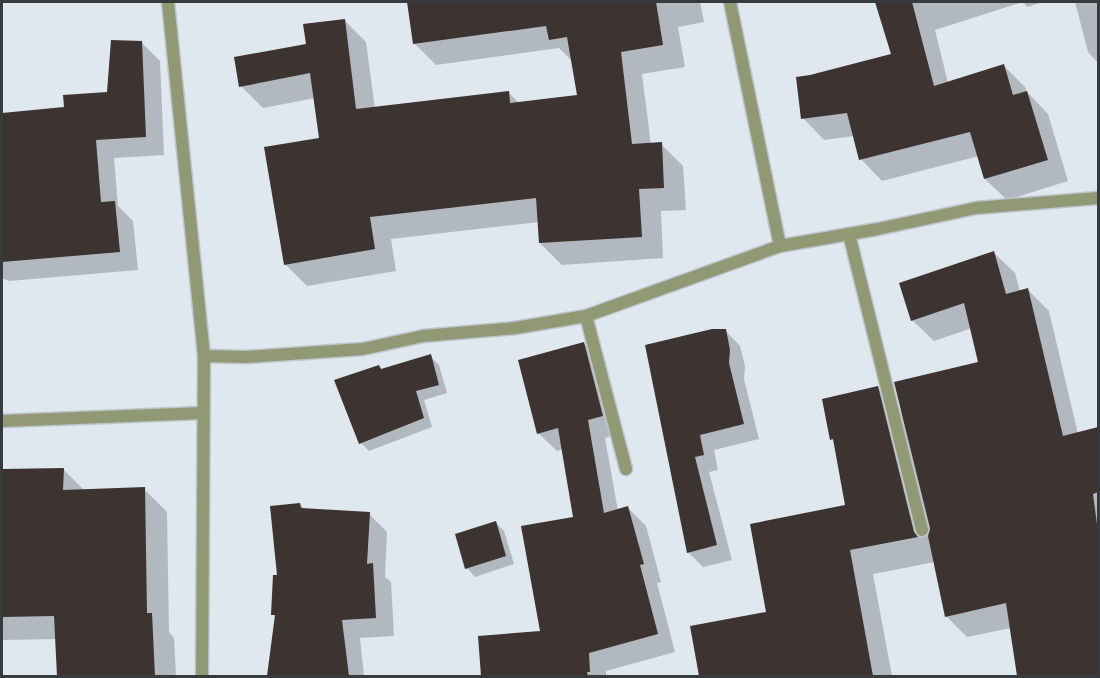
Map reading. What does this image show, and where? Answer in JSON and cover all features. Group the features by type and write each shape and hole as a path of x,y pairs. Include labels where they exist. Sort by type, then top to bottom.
{"street":[{"path":"168,2 204,356 202,676"},
{"path":"730,2 780,246"},
{"path":"204,356 246,357 363,349 423,336 515,328 586,316 780,246 976,208 1098,198"},
{"path":"849,234 922,530"},
{"path":"586,316 626,469"},
{"path":"2,421 203,413"}],"building":[{"path":"407,2 656,2 663,45 621,52 632,144 662,142 664,188 639,189 642,237 539,243 536,198 370,217 375,249 284,265 264,147 319,138 310,73 239,87 234,57 306,44 303,24 345,19 356,109 509,91 510,103 577,95 567,37 549,40 546,26 413,44"},
{"path":"875,2 912,2 934,86 1004,64 1013,95 1027,91 1048,160 984,179 970,132 859,160 847,113 801,119 796,77 891,54"},
{"path":"111,40 142,41 146,137 96,140 101,202 115,201 120,252 2,262 2,113 64,107 63,95 107,92"},
{"path":"994,251 1006,294 1028,288 1063,436 1098,427 1098,492 1093,494 1098,532 1098,676 1017,676 1006,603 945,617 928,536 930,528 894,382 978,362 964,303 911,321 899,283"},
{"path":"712,329 726,329 730,350 729,363 744,424 700,435 704,455 695,457 717,545 687,553 645,345"},
{"path":"584,342 603,416 588,420 604,513 628,506 644,564 640,565 658,634 589,653 590,672 587,672 588,676 481,676 478,636 540,631 521,526 573,517 558,428 537,434 518,360"},
{"path":"431,354 439,385 416,391 424,418 359,444 334,380 379,365 381,369"},
{"path":"878,386 914,532 918,537 850,550 873,676 699,676 690,626 766,612 750,524 845,505 833,439 830,440 822,399"},
{"path":"64,468 63,490 145,487 147,613 152,613 155,676 57,676 54,616 2,617 2,469"},
{"path":"300,503 301,508 370,512 367,564 373,563 376,618 342,620 349,676 267,676 275,615 271,615 273,575 277,575 270,506"},
{"path":"496,521 506,556 465,569 455,534"}]}
